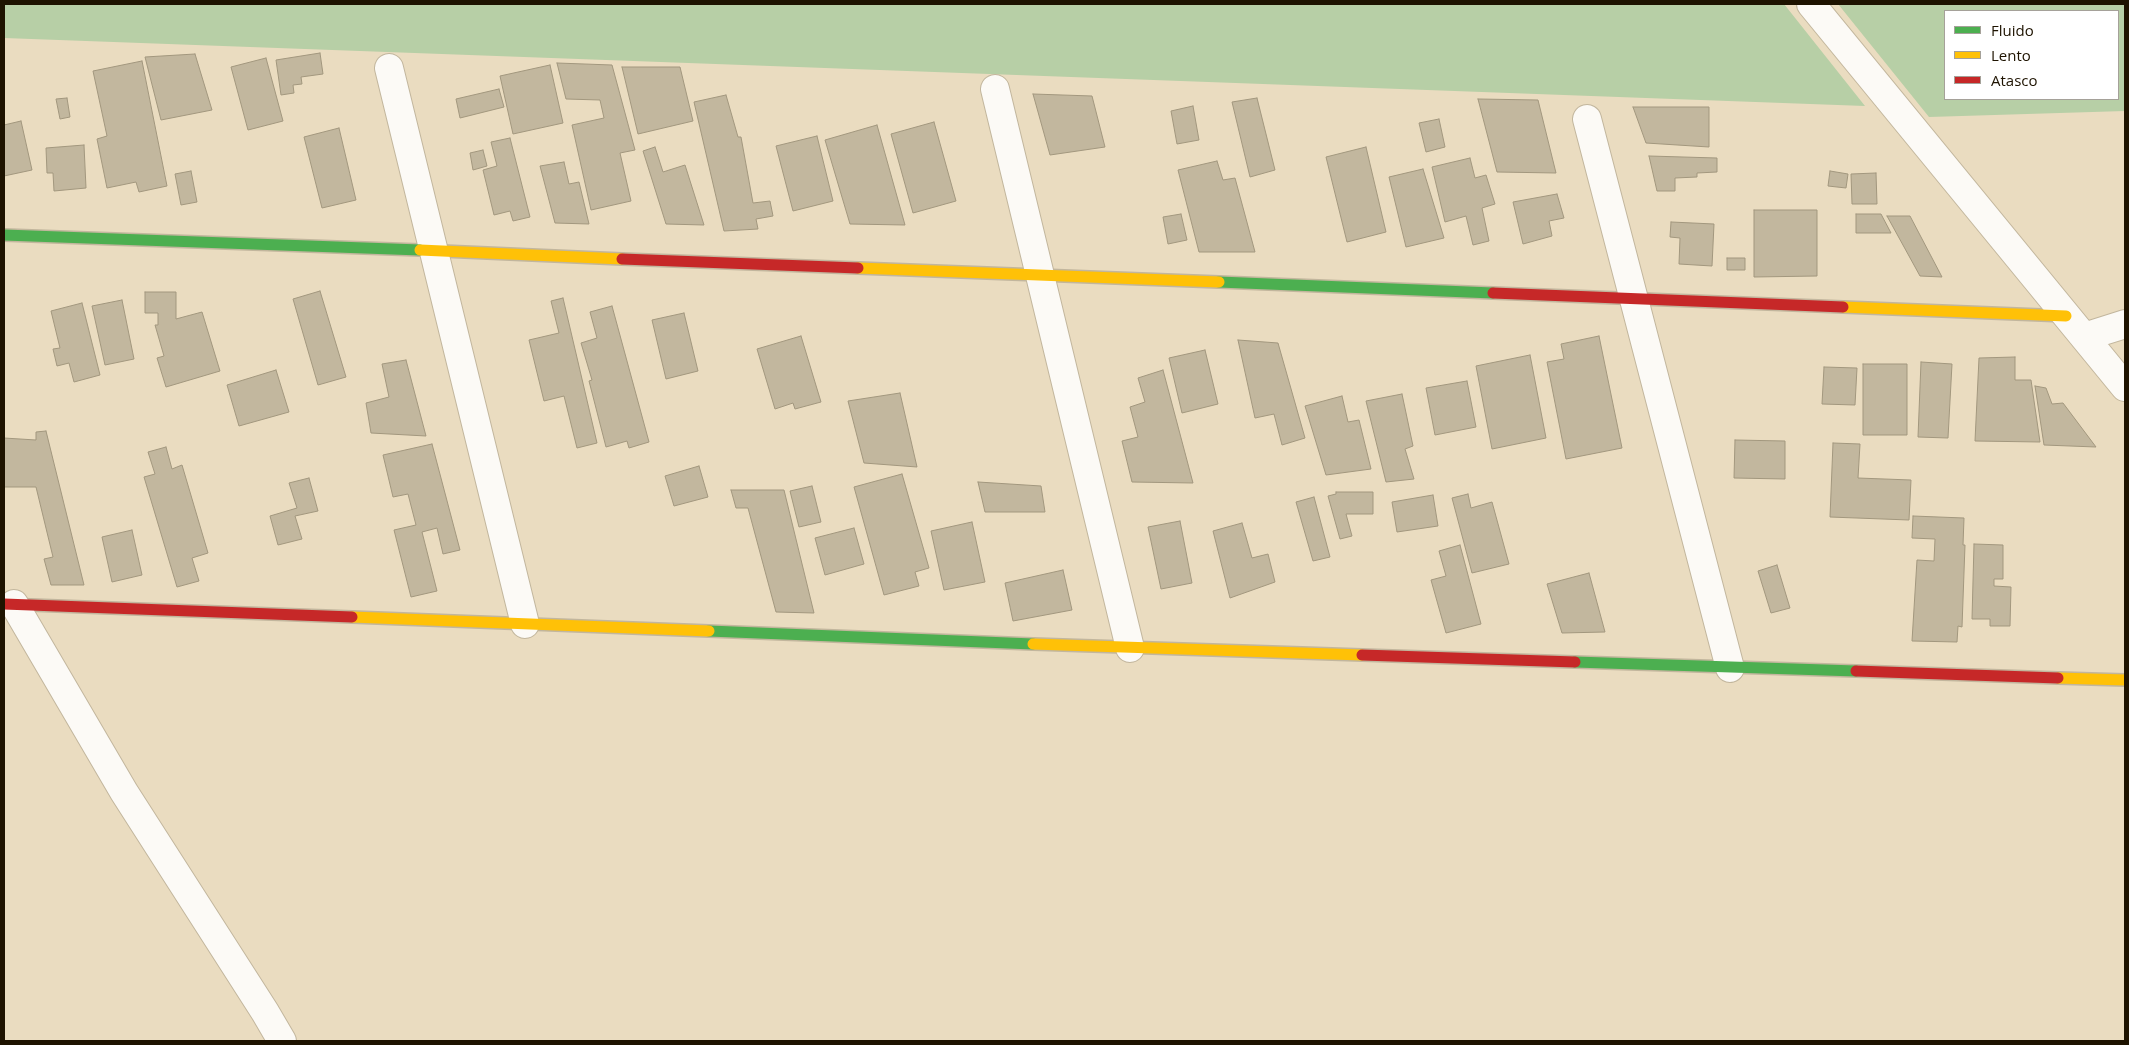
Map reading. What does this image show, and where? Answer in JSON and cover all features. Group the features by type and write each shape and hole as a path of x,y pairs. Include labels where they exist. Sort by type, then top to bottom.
{"street":[{"path":"1811,4 2125,387"},
{"path":"389,68 525,624"},
{"path":"995,89 1130,648"},
{"path":"1588,119 1730,668"},
{"path":"4,235 434,250 2066,316"},
{"path":"2084,337 2125,324"},
{"path":"9,604 1130,648 2125,680"},
{"path":"9,604 124,792 282,1041"}],"green space":[{"path":"4,4 1784,4 1865,106 4,38"},
{"path":"1838,4 2125,4 2125,111 1929,117"}],"building":[{"path":"320,53 323,74 301,77 302,84 293,85 294,93 281,95 276,60"},
{"path":"195,54 212,110 161,120 145,57"},
{"path":"266,58 283,121 248,130 231,67"},
{"path":"142,61 167,186 139,192 136,182 107,188 97,139 107,136 93,71"},
{"path":"557,63 612,65 635,150 620,153 631,201 591,210 572,125 604,118 600,100 566,99"},
{"path":"550,65 563,123 513,134 500,76"},
{"path":"622,67 680,67 693,121 638,134"},
{"path":"499,89 504,107 460,118 456,99"},
{"path":"1033,94 1092,96 1105,147 1050,155"},
{"path":"726,95 738,137 741,137 753,203 770,201 773,216 756,219 758,229 724,231 694,102"},
{"path":"67,98 70,117 60,119 56,99"},
{"path":"1257,98 1275,170 1250,177 1232,102"},
{"path":"1478,99 1538,100 1556,173 1497,172"},
{"path":"1193,106 1199,140 1177,144 1171,111"},
{"path":"1633,107 1709,107 1709,147 1646,143"},
{"path":"1439,119 1445,147 1426,152 1419,123"},
{"path":"21,121 32,170 4,176 4,125"},
{"path":"934,122 956,201 913,213 891,134"},
{"path":"877,125 905,225 850,224 825,140"},
{"path":"339,128 356,200 322,208 304,137"},
{"path":"817,136 833,201 793,211 776,146"},
{"path":"510,138 530,217 513,221 510,211 494,215 483,170 497,166 491,142"},
{"path":"84,145 86,188 54,191 53,173 47,173 46,148"},
{"path":"655,147 663,172 685,165 704,225 666,224 643,151"},
{"path":"1366,147 1386,232 1347,242 1326,157"},
{"path":"483,150 487,166 473,170 470,153"},
{"path":"1649,156 1717,158 1717,172 1697,173 1697,177 1675,178 1675,191 1657,191"},
{"path":"1470,158 1475,178 1486,175 1495,204 1482,208 1489,241 1473,245 1466,216 1445,222 1432,167"},
{"path":"1217,161 1223,180 1235,178 1255,252 1199,252 1178,170"},
{"path":"564,162 569,184 579,182 589,224 555,223 540,166"},
{"path":"1423,169 1444,238 1406,247 1389,177"},
{"path":"191,171 197,202 181,205 175,174"},
{"path":"1830,171 1848,174 1846,188 1828,186"},
{"path":"1876,173 1877,204 1852,204 1851,174"},
{"path":"1557,194 1564,218 1549,221 1552,236 1523,244 1513,202"},
{"path":"1754,210 1817,210 1817,276 1754,277"},
{"path":"1181,214 1187,240 1168,244 1163,217"},
{"path":"1856,214 1881,214 1891,233 1856,233"},
{"path":"1887,216 1910,216 1942,277 1920,276"},
{"path":"1671,222 1714,224 1712,266 1679,264 1680,238 1670,237"},
{"path":"1727,258 1745,258 1745,270 1727,270"},
{"path":"320,291 346,377 318,385 293,299"},
{"path":"145,292 176,292 176,319 202,312 220,371 166,387 157,358 164,356 155,325 158,325 158,313 145,313"},
{"path":"563,298 597,443 577,448 564,396 544,401 529,340 559,333 551,301"},
{"path":"122,300 134,359 105,365 92,306"},
{"path":"82,303 100,375 74,382 69,363 57,366 53,349 60,348 51,311"},
{"path":"612,306 649,442 629,448 627,441 606,447 589,381 592,380 581,343 597,338 590,312"},
{"path":"684,313 698,371 666,379 652,320"},
{"path":"801,336 821,402 795,409 793,403 775,409 757,349"},
{"path":"1599,336 1622,448 1566,459 1547,362 1564,359 1561,344"},
{"path":"1238,340 1278,343 1305,438 1282,445 1274,414 1255,418"},
{"path":"1205,350 1218,404 1182,413 1169,358"},
{"path":"1530,355 1546,438 1492,449 1476,366"},
{"path":"2015,357 2015,380 2031,380 2040,442 1975,441 1979,358"},
{"path":"406,360 426,436 371,433 366,403 389,397 382,364"},
{"path":"1921,362 1952,364 1948,438 1918,437"},
{"path":"1863,364 1907,364 1907,435 1863,435"},
{"path":"1824,367 1857,368 1855,405 1822,404"},
{"path":"276,370 289,412 239,426 227,385"},
{"path":"1163,370 1193,483 1132,482 1122,441 1138,437 1130,407 1145,402 1138,378"},
{"path":"1467,381 1476,427 1435,435 1426,388"},
{"path":"2035,386 2046,388 2052,404 2063,403 2096,447 2044,445"},
{"path":"900,393 917,467 864,463 848,401"},
{"path":"1402,394 1413,446 1405,449 1414,479 1386,482 1366,401"},
{"path":"1342,396 1348,422 1359,420 1371,469 1326,475 1305,406"},
{"path":"46,431 84,585 51,585 44,559 53,557 36,487 4,487 4,438 36,440 36,432"},
{"path":"1735,440 1785,441 1785,479 1734,478"},
{"path":"1833,443 1860,444 1858,478 1911,480 1909,520 1830,517"},
{"path":"432,444 460,550 443,554 437,528 422,532 437,591 411,597 394,530 416,525 408,494 393,497 383,455"},
{"path":"166,447 172,469 182,465 208,553 192,558 199,581 177,587 144,477 155,474 148,452"},
{"path":"699,466 708,497 674,506 665,476"},
{"path":"902,474 929,568 915,572 919,586 884,595 854,487"},
{"path":"309,478 318,511 295,516 302,539 278,545 270,516 297,508 289,483"},
{"path":"978,482 1041,486 1045,512 985,512"},
{"path":"812,486 821,522 799,527 790,491"},
{"path":"731,490 784,490 814,613 776,612 748,508 736,508"},
{"path":"1336,492 1373,492 1373,514 1346,514 1352,536 1340,539 1328,496 1336,494"},
{"path":"1468,494 1471,508 1492,502 1509,564 1472,573 1452,498"},
{"path":"1433,495 1438,526 1397,532 1392,502"},
{"path":"1314,497 1330,557 1313,561 1296,502"},
{"path":"1913,516 1964,518 1962,627 1958,626 1957,642 1912,641 1917,560 1934,561 1935,539 1912,538"},
{"path":"1180,521 1192,583 1161,589 1148,527"},
{"path":"972,522 985,582 944,590 931,531"},
{"path":"1242,523 1252,558 1268,554 1275,582 1230,598 1213,531"},
{"path":"854,528 864,564 825,575 815,538"},
{"path":"132,530 142,575 112,582 102,537"},
{"path":"1974,544 2003,545 2003,579 1994,579 1994,586 2011,587 2010,626 1990,626 1990,619 1972,619"},
{"path":"1460,545 1481,624 1446,633 1431,580 1446,576 1439,551"},
{"path":"1777,565 1790,608 1771,613 1758,571"},
{"path":"1063,570 1072,610 1013,621 1005,583"},
{"path":"1589,573 1605,632 1562,633 1547,584"}],"traffic: fast":[{"path":"4,235 420,250"},
{"path":"1219,282 1493,293"},
{"path":"709,631 1033,644"},
{"path":"1575,662 1856,671"}],"traffic: slow":[{"path":"420,250 622,259"},
{"path":"858,268 1219,282"},
{"path":"1843,307 2066,316"},
{"path":"352,617 709,631"},
{"path":"1033,644 1362,655"},
{"path":"2058,678 2125,680"}],"traffic: jam":[{"path":"622,259 858,268"},
{"path":"1493,293 1843,307"},
{"path":"4,604 352,617"},
{"path":"1362,655 1575,662"},
{"path":"1856,671 2058,678"}]}
